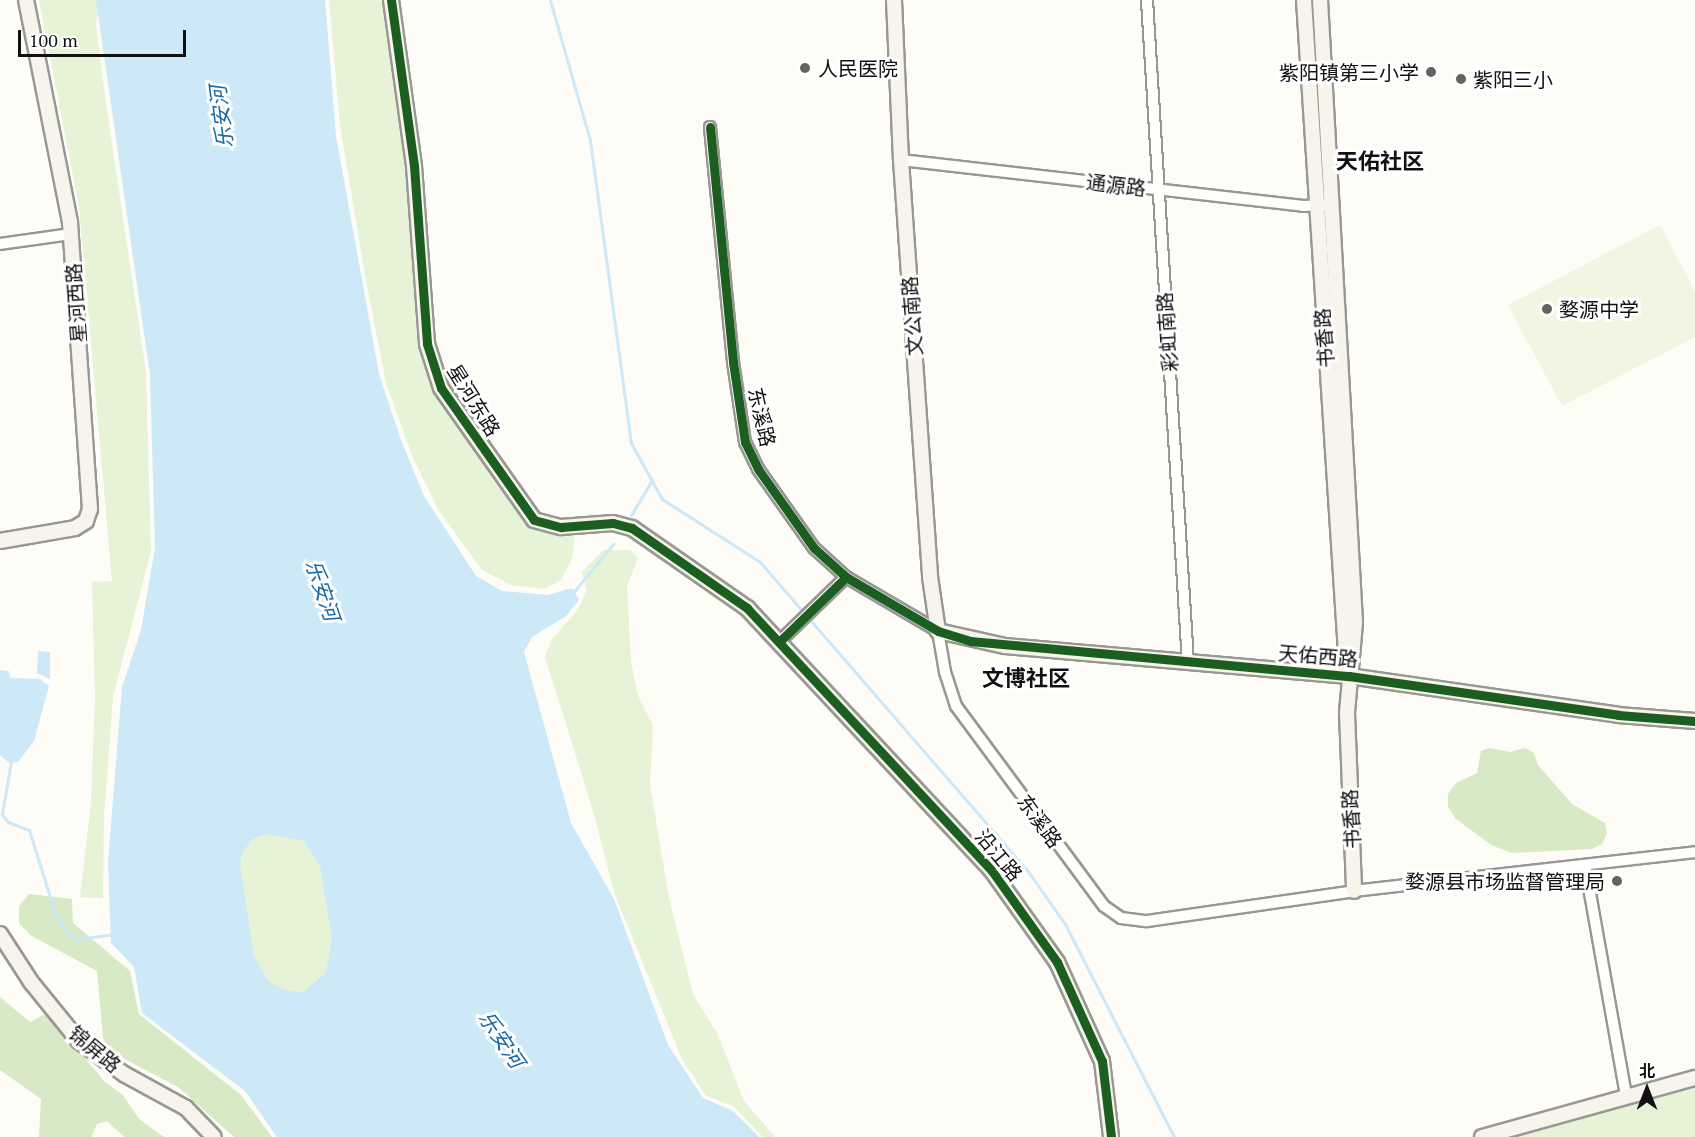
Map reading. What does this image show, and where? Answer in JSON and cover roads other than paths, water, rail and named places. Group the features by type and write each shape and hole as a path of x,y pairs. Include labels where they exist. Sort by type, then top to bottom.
{"street":[{"name":"星河西路","path":"0,541 75,528 86,521 90,509 71,234 26,0"},
{"name":"星河东路","path":"391,0 414,166 428,344 441,388 534,520 561,527 613,523 632,528 747,608 779,642"},
{"name":"文公南路","path":"894,0 901,159 930,578 938,631"},
{"name":"彩虹南路","path":"1147,0 1188,663"},
{"name":"书香路","path":"1304,0 1323,206 1349,676 1354,891"},
{"name":"书香路","path":"1320,0 1323,206"},
{"name":"东溪路","path":"710,127 732,362 745,442 758,469 814,548 846,577 938,631 945,672 956,706 1104,906 1121,918 1147,921 1354,891 1695,852"},
{"name":"通源路","path":"901,159 1158,190 1323,206"},
{"path":"0,244 71,234"},
{"path":"779,642 846,577"},
{"name":"天佑西路","path":"938,631 1005,646 1349,676 1618,715 1695,721"},
{"name":"沿江路","path":"779,642 992,871 1057,962 1102,1061 1111,1137"},
{"path":"1585,865 1626,1096"},
{"name":"锦屏路","path":"0,934 31,982 79,1041 124,1074 186,1108 214,1137"},
{"path":"1482,1137 1695,1078"}],"water":[{"name":"乐安河","path":"96,0 325,0 336,136 379,374 401,440 424,496 476,576 502,591 548,595 572,588 579,600 566,616 532,637 524,652 571,823 614,899 668,1045 703,1098 733,1111 759,1137 277,1137 245,1091 142,1013 134,967 111,943 108,862 122,687 141,630 155,548 150,375","holes":["267,834 304,841 320,866 332,938 326,973 303,992 284,990 268,981 254,956 240,865 242,852 254,838"]},
{"path":"38,651 50,652 50,679 37,673"},
{"path":"0,670 9,671 10,678 40,679 49,686 34,741 18,762 9,763 0,755"}],"waterway":[{"path":"550,0 590,140 631,443 662,499 760,562 1027,870 1065,924 1174,1137"},
{"path":"631,515 652,480"},
{"path":"571,595 614,543"},
{"path":"11,761 2,814 8,822 29,830 55,913 69,936 78,939 113,934"}],"place":[{"name":"人民医院","path":"805,68"},
{"name":"紫阳镇第三小学","path":"1431,72"},
{"name":"紫阳三小","path":"1461,79"},
{"name":"婺源中学","path":"1547,309"},
{"name":"婺源县市场监督管理局","path":"1617,881"}],"district":[{"name":"天佑社区","path":"1380,161"},
{"name":"文博社区","path":"1026,678"}]}
